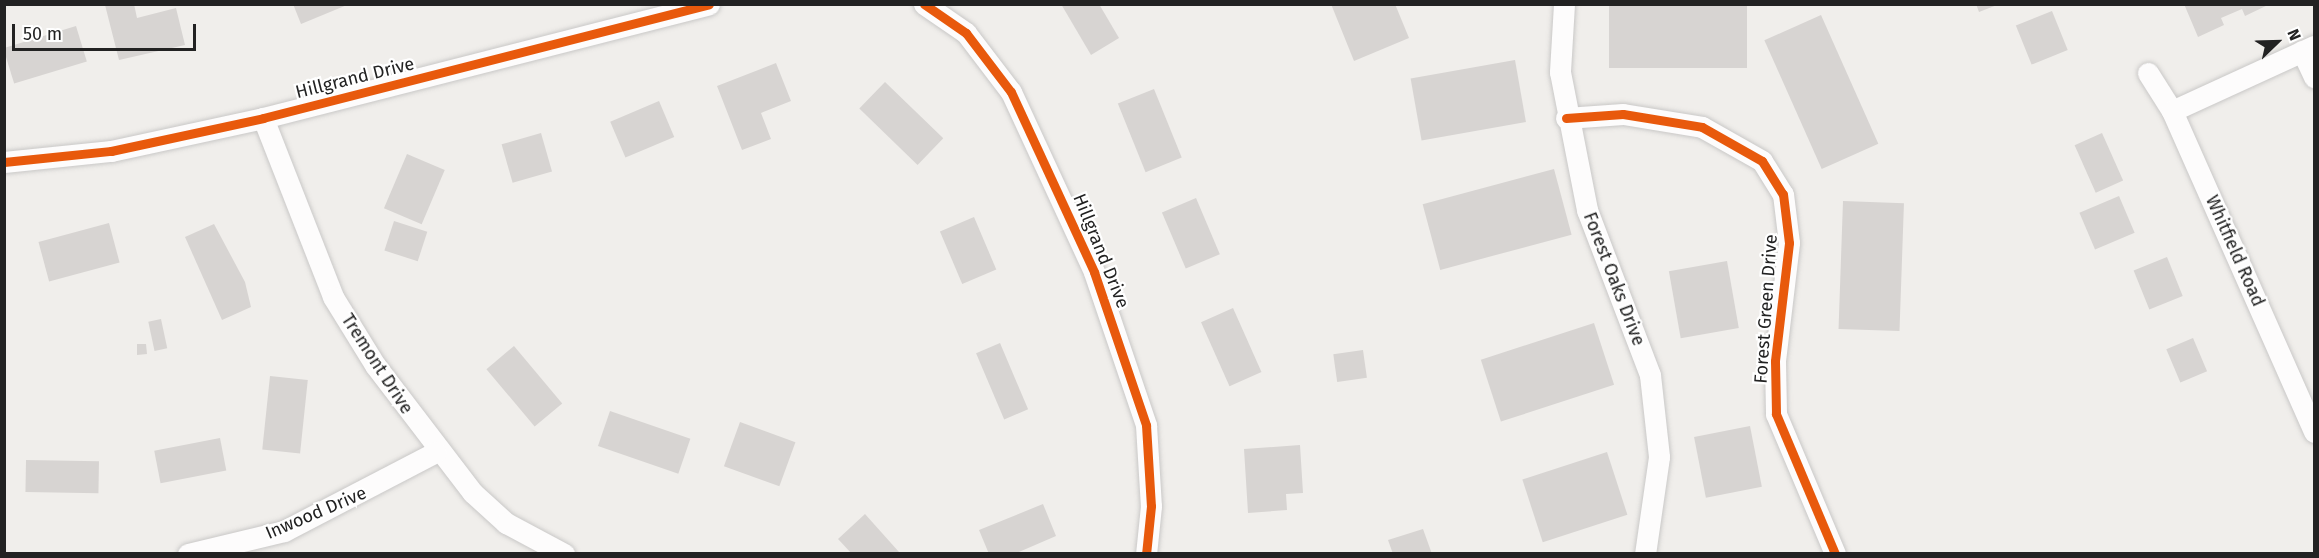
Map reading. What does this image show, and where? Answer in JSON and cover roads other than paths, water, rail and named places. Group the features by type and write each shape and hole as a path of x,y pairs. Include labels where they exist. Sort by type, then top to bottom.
{"street":[{"name":"Hillgrand Drive","path":"4,162 111,151 263,118 709,4"},
{"name":"Hillgrand Drive","path":"924,4 966,33 1011,92 1094,272 1146,425 1151,506 1146,554"},
{"name":"Forest Oaks Drive","path":"1564,4 1560,72 1566,118 1587,210 1650,375 1659,465 1645,554"},
{"path":"2172,111 2308,49 2314,77"},
{"name":"Whitfield Road","path":"2148,73 2172,111 2314,432"},
{"name":"Forest Green Drive","path":"1566,118 1623,114 1702,127 1753,154 1783,194 1789,243 1775,361 1776,414 1835,554"},
{"name":"Tremont Drive","path":"263,118 333,297 436,452 506,523 564,554"},
{"name":"Inwood Drive","path":"188,554 284,531 436,452"}]}
